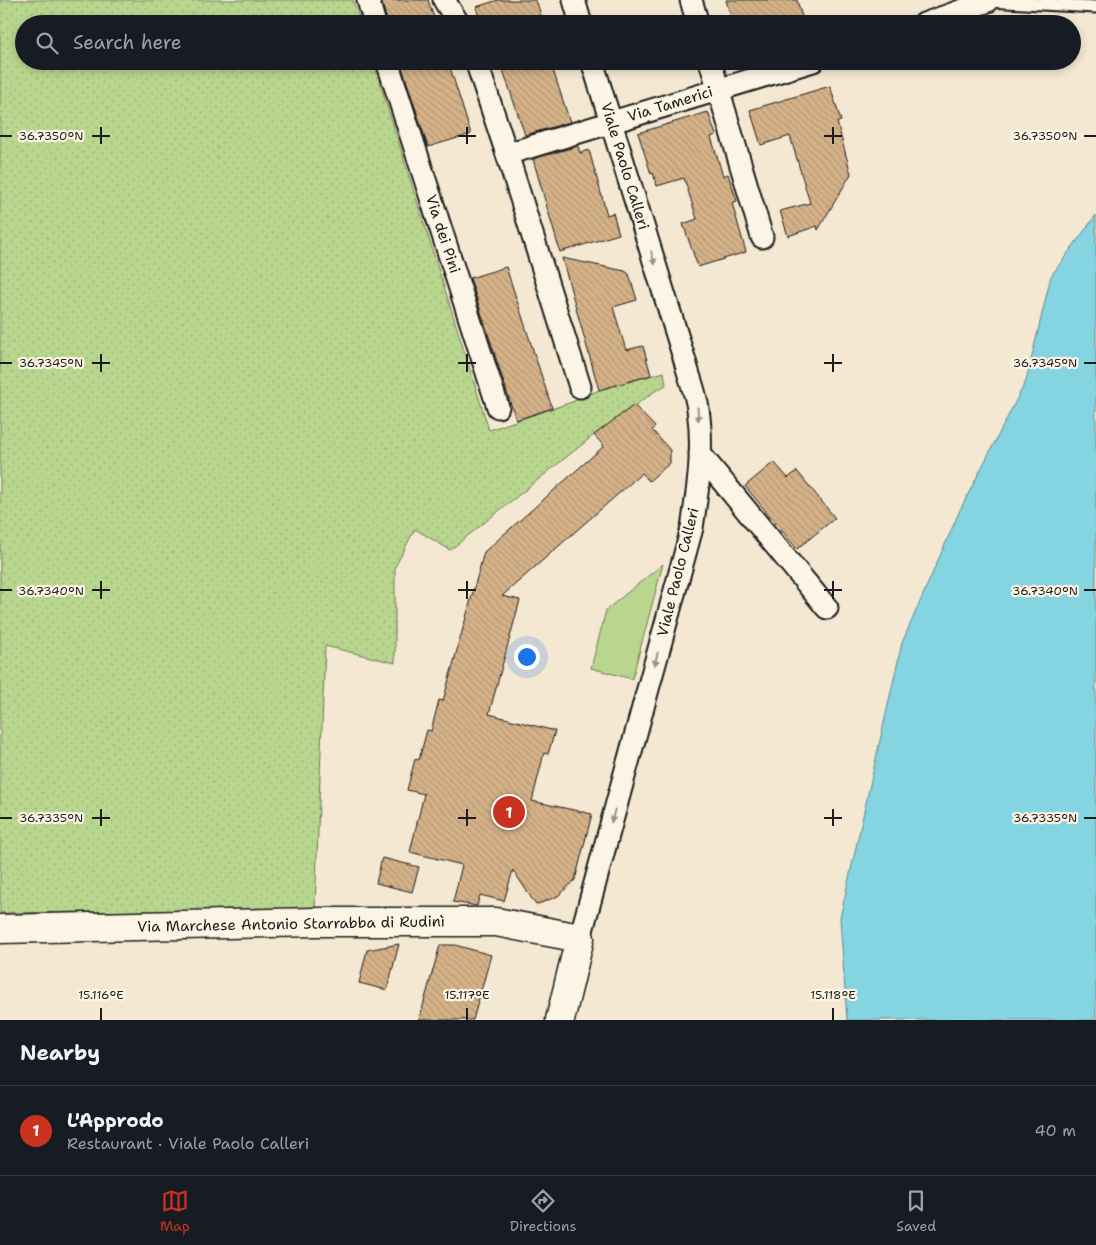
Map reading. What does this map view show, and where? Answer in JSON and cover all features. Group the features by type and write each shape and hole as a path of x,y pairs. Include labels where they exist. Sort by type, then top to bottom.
{"street":[{"path":"368,0 373,15"},
{"path":"444,0 453,15"},
{"path":"574,0 578,15"},
{"path":"691,0 695,15"},
{"path":"949,15 988,1"},
{"name":"Via dei Pini","path":"390,70 498,408"},
{"path":"479,70 580,387"},
{"name":"Viale Paolo Calleri","path":"580,938 692,528 699,483 700,454 698,409 685,361 595,70"},
{"path":"712,70 762,237"},
{"name":"Via Tamerici","path":"507,154 784,70"},
{"path":"700,454 827,608"},
{"name":"Via Marchese Antonio Starrabba di Rudinì","path":"0,929 315,922 496,922 580,938"},
{"path":"560,1020 580,938"}],"lane":[{"path":"988,1 1096,7"}],"green space":[{"path":"0,0 353,0 358,15 15,15 15,70 376,70 489,430 572,402 599,390 664,372 666,385 594,435 450,550 415,529 395,567 395,663 325,646 315,909 0,913"},
{"path":"663,564 632,679 591,668 606,610"}],"water":[{"path":"1096,215 1096,1020 847,1020 840,918 902,643 960,510 1026,381 1051,276"}],"building":[{"path":"381,0 428,0 433,15 385,15"},
{"path":"498,0 536,0 541,15 478,15 476,7"},
{"path":"726,0 797,0 801,15 730,15"},
{"path":"403,70 451,70 471,134 428,147"},
{"path":"503,70 553,70 570,122 525,135"},
{"path":"830,86 841,121 837,122 851,174 818,230 817,226 788,236 780,211 810,203 790,136 761,145 750,110"},
{"path":"708,112 716,135 711,137 723,176 728,174 737,201 732,203 746,252 698,267 683,224 697,219 684,178 657,186 653,173 651,174 638,133"},
{"path":"578,146 580,153 589,150 607,215 613,213 619,234 560,252 533,159"},
{"path":"562,258 625,271 629,274 637,300 613,307 626,350 643,346 651,375 599,390"},
{"path":"506,267 552,408 516,420 470,278"},
{"path":"634,405 655,427 652,430 670,450 670,463 649,481 642,473 502,596 520,600 489,714 555,731 548,754 544,753 532,801 592,814 575,880 558,896 536,905 513,870 504,901 480,895 477,906 453,902 462,865 410,852 424,794 407,790 415,759 419,760 427,730 431,731 439,700 443,701 484,552 604,446 594,435"},
{"path":"774,462 788,478 797,471 835,518 797,549 745,486"},
{"path":"382,858 419,867 412,892 376,883"},
{"path":"399,944 387,990 359,983 367,950"},
{"path":"440,945 455,945 491,955 473,1020 419,1020"}],"place":[{"name":"L'Approdo","path":"509,812"}]}
